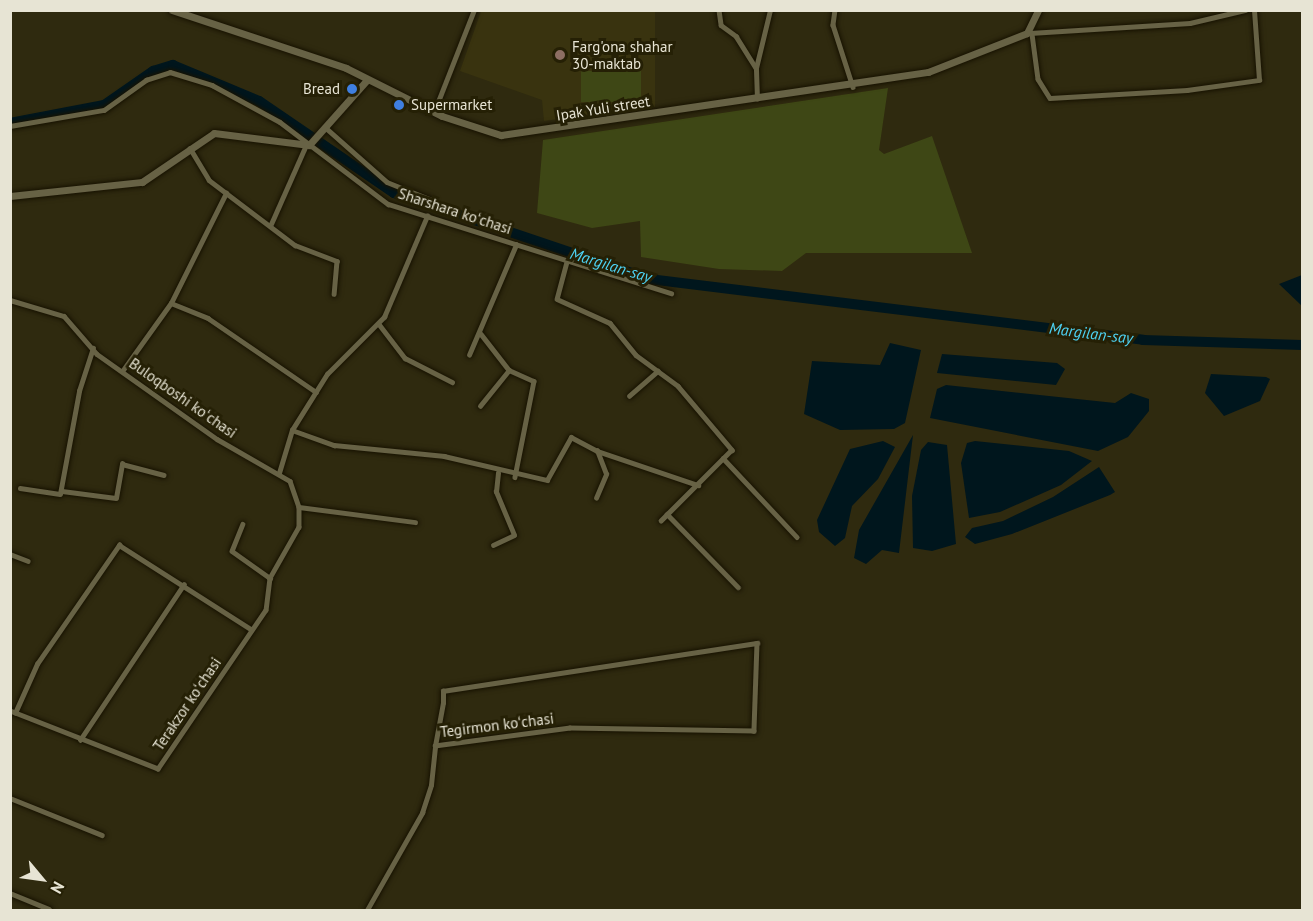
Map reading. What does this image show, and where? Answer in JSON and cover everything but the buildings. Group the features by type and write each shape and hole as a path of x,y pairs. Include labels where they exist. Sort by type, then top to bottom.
{"main road":[{"name":"Ipak Yuli street","path":"172,10 367,80 434,112 501,135 853,87 928,72 1030,33"},
{"path":"1030,33 1038,10"},
{"path":"309,144 326,128 367,80"},
{"name":"Sharshara koʻchasi","path":"10,196 134,185 190,147 214,134 309,144"}],"street":[{"path":"434,112 474,10"},
{"path":"719,10 721,25 736,36 756,68"},
{"path":"757,99 756,68 770,10"},
{"path":"834,10 833,25 853,87"},
{"path":"1245,10 1190,23 1030,33 1038,78 1050,98 1188,90 1259,80 1254,10"},
{"path":"10,126 104,110 146,80 170,72 212,85 280,122 309,144 271,224"},
{"path":"326,128 387,182 432,200"},
{"name":"Sharshara koʻchasi","path":"309,144 388,204 670,293"},
{"path":"190,147 209,180 271,224 295,245 337,261 334,294"},
{"path":"123,370 171,303 226,193"},
{"path":"279,473 292,430 316,392 348,348 379,324 427,216"},
{"path":"469,355 481,334 516,245"},
{"path":"567,262 557,299 610,323 636,355 678,386 732,450 661,521"},
{"name":"Buloqboshi koʻchasi","path":"10,300 64,316 93,348 123,370 217,438 290,481 299,507"},
{"path":"171,303 208,318 316,392"},
{"path":"379,324 405,358 453,382"},
{"path":"481,334 508,370 535,384 515,477"},
{"path":"20,488 58,496 62,490 79,391 93,348"},
{"path":"480,406 508,370"},
{"path":"629,396 658,370"},
{"path":"292,430 334,445 494,465 498,473 496,492 514,535 493,545"},
{"path":"498,473 548,480 571,437 597,451 698,485"},
{"path":"596,498 606,474 597,451"},
{"path":"723,458 796,537"},
{"path":"62,490 116,498 122,464 164,475"},
{"path":"243,524 232,551 270,578 294,540 299,507 415,522"},
{"path":"667,514 738,587"},
{"path":"13,712 37,664 116,547 184,584 251,629"},
{"path":"10,554 28,561"},
{"name":"Terakzor koʻchasi","path":"13,712 158,769 266,610 270,578"},
{"path":"80,740 184,584"},
{"name":"Tegirmon koʻchasi","path":"757,643 754,731 570,728 435,746 442,691 757,643"},
{"path":"367,910 422,813 435,746"},
{"path":"10,798 102,835"},
{"path":"10,893 49,909"}],"shaded area":[{"name":"Farg'ona shahar 30-maktab","path":"481,11 655,11 655,107 544,121 542,100 460,71"}],"green space":[{"path":"581,71 641,71 641,102 581,102"},
{"path":"888,88 879,150 884,154 932,136 972,253 806,253 782,271 719,269 641,257 640,221 592,228 537,213 543,140"}],"water":[{"path":"1302,275 1302,306 1279,284"},
{"path":"890,343 921,350 905,423 894,429 840,430 804,414 812,361 880,365"},
{"path":"942,354 1057,363 1065,369 1056,385 937,373"},
{"path":"1211,374 1270,379 1260,401 1224,416 1205,393"},
{"path":"946,385 1115,403 1131,393 1149,399 1149,411 1128,437 1098,451 930,418 937,389"},
{"path":"913,435 899,553 882,550 866,564 854,558 859,530"},
{"path":"883,441 895,447 878,479 852,506 845,538 835,546 819,532 817,520 850,449"},
{"path":"975,441 1069,451 1092,461 1061,485 1000,512 969,518 961,463 967,443"},
{"path":"928,442 947,445 956,544 932,551 913,548 912,496 921,450"},
{"path":"1099,467 1115,492 1110,495 1012,534 975,544 965,537 972,528 1003,521 1053,497"}],"waterway":[{"name":"Margilan-say","path":"10,123 104,105 153,71 173,65 259,101 394,193 649,279 1143,340 1302,345"}],"place":[{"name":"Farg'ona shahar 30-maktab","path":"560,55"},
{"name":"Bread","path":"352,89"},
{"name":"Supermarket","path":"399,105"}]}
